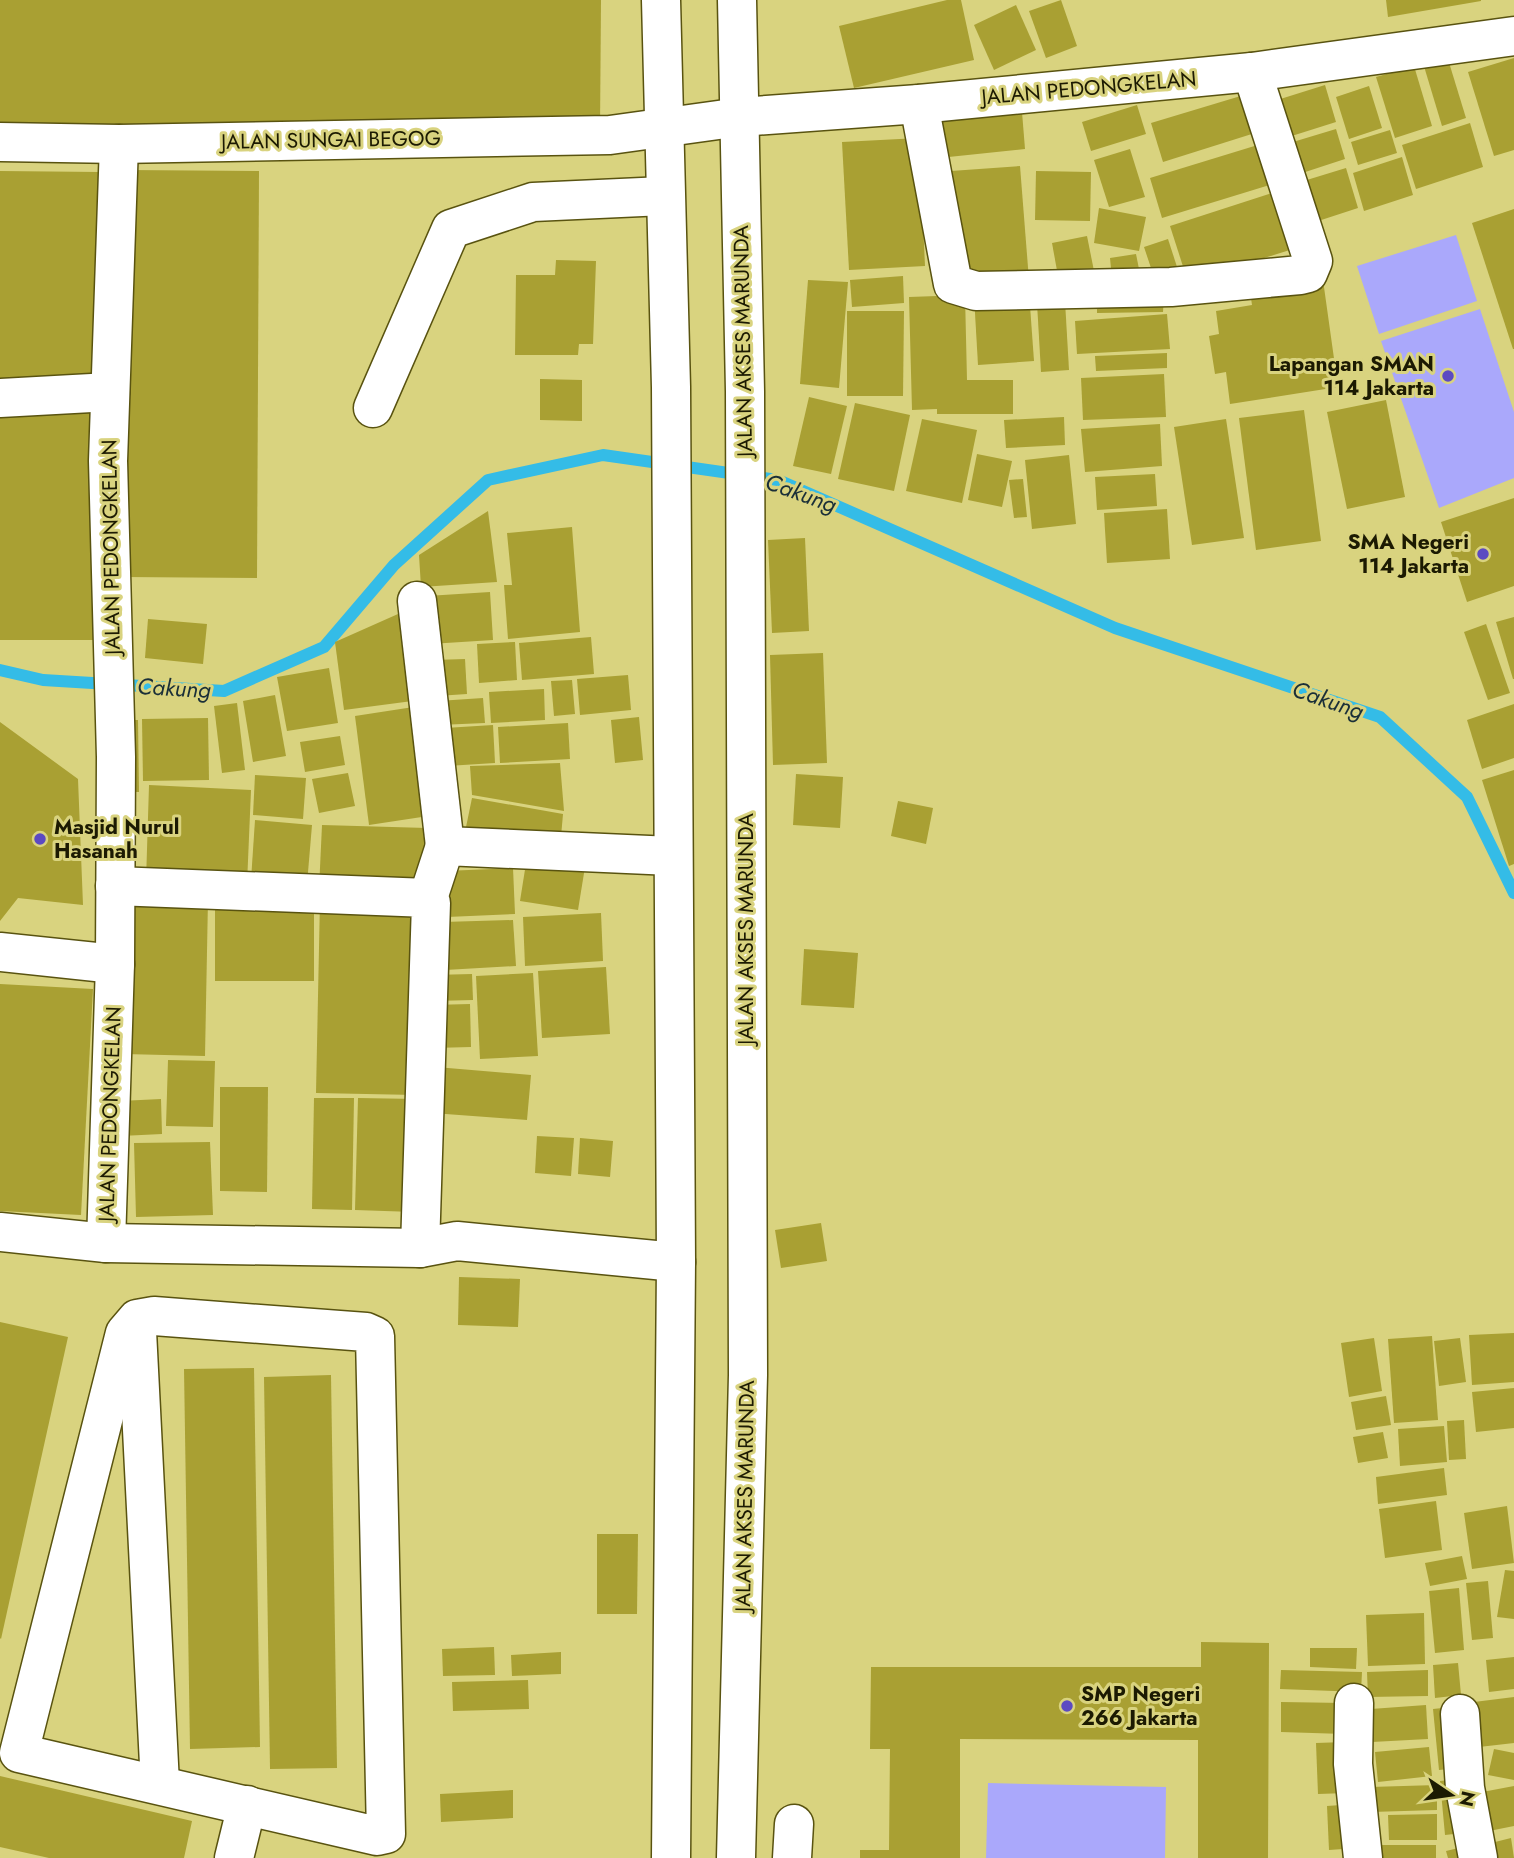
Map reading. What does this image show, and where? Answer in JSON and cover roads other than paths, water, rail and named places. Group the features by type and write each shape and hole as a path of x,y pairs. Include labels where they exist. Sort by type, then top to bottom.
{"street":[{"path":"661,0 662,126 671,387 676,1262 671,1858"},
{"name":"JALAN AKSES MARUNDA","path":"737,0 745,391 748,1375 737,1858"},
{"name":"JALAN PEDONGKELAN","path":"662,126 1252,72 1514,37"},
{"path":"919,104 953,284 957,288 976,291 1171,287 1300,275 1308,272 1313,261 1252,72"},
{"name":"JALAN SUNGAI BEGOG","path":"0,142 119,144 610,135 662,126"},
{"name":"JALAN PEDONGKELAN","path":"106,1243 115,964 116,757 108,461 119,144"},
{"path":"373,408 450,229 533,202 664,196"},
{"path":"0,398 110,392"},
{"path":"418,601 445,846 428,898 431,903 420,1248"},
{"path":"445,846 672,856"},
{"path":"115,886 428,898"},
{"path":"0,952 115,964"},
{"path":"0,1233 106,1243 420,1248 457,1241 676,1262"},
{"path":"154,1316 366,1332 375,1336 386,1834 377,1836 160,1784 22,1755 18,1748 125,1333 136,1319 154,1316"},
{"path":"136,1319 160,1784"},
{"path":"1354,1703 1353,1764 1363,1858"},
{"path":"1460,1714 1465,1788 1478,1858"},
{"path":"234,1858 247,1805"}],"waterway":[{"name":"Cakung","path":"0,670 43,680 224,691 324,647 394,565 488,480 603,455 778,480 1115,628 1380,717 1467,797 1514,893"}],"place":[{"name":"Lapangan SMAN 114 Jakarta","path":"1448,376"},
{"name":"SMA Negeri 114 Jakarta","path":"1483,554"},
{"name":"Masjid Nurul Hasanah","path":"40,839"},
{"name":"SMP Negeri 266 Jakarta","path":"1067,1706"}]}
